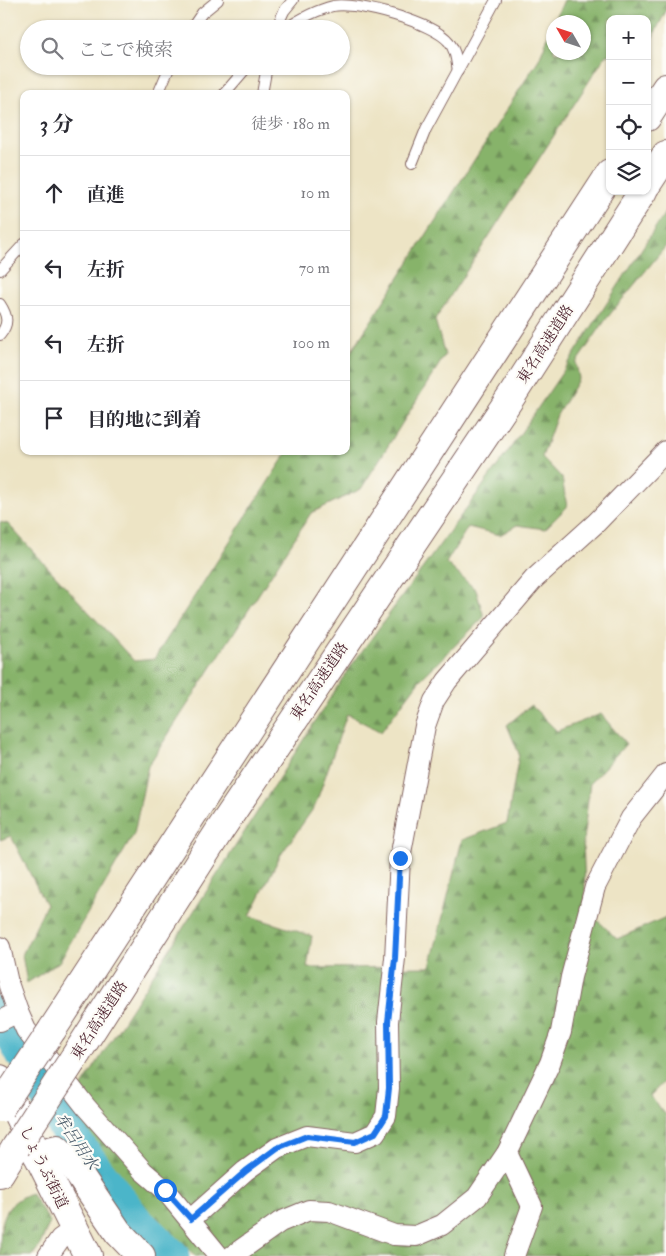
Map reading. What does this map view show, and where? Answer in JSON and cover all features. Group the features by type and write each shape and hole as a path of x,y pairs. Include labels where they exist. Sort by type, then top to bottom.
{"main road":[{"path":"651,111 666,88"},
{"path":"651,178 666,155"},
{"path":"0,1108 606,180"},
{"name":"東名高速道路","path":"0,1173 27,1151 72,1061 220,830 511,397 640,195"},
{"name":"しょうぶ街道","path":"0,1079 27,1151 74,1228 88,1256"},
{"path":"27,1151 57,1149 72,1164 118,1232 142,1256"}],"street":[{"path":"191,1219 246,1171 277,1148 307,1136 355,1142 375,1133 386,1116 389,1088 388,1022 395,958 400,858 425,726 434,701 447,681 534,579 596,523 666,451"},
{"path":"232,1256 280,1222 309,1210 329,1211 394,1235 416,1236 442,1225 476,1197 507,1153 550,1063 561,1032 572,977 595,887 631,818 666,774"},
{"path":"0,947 8,983 10,1016 26,1030 86,1107 143,1171 165,1190 191,1219 219,1256"},
{"path":"507,1153 532,1206 514,1256"},
{"path":"48,1256 60,1240 74,1228"}],"lane":[{"path":"197,20 202,13 218,0"},
{"path":"280,20 293,0"},
{"path":"412,164 426,129 496,0"},
{"path":"298,20 335,6 371,9 410,19 448,40 456,54 458,71"},
{"path":"160,90 166,75"},
{"path":"227,90 240,75"},
{"path":"263,90 265,75"},
{"path":"0,270 20,248"},
{"path":"0,304 6,314 6,327 0,335"}],"green space":[{"path":"564,0 666,0 666,11 651,40 651,15 606,15 606,55 435,320 445,355 361,489 311,513 148,766 134,834 59,962 27,983 22,955 46,905 11,836 0,840 0,522 8,524 134,661 154,659 285,455 350,455 350,354 539,59 546,42 546,60 591,60 591,15 557,15"},
{"path":"666,211 666,246 607,318 576,363 579,378 557,415 542,457 562,478 567,507 545,529 517,525 500,535 468,527 446,563 476,590 484,617 419,681 381,732 347,714 315,806 280,856 250,916 312,936 307,968 430,967 462,840 507,823 519,754 507,725 531,705 557,731 601,714 626,744 590,783 583,841 586,909 617,939 666,917 666,1079 650,1096 666,1115 666,1256 483,1256 480,1252 478,1256 196,1256 140,1206 107,1169 80,1128 70,1105 346,673 509,450 566,367"},
{"path":"31,1193 50,1222 39,1247 32,1256 0,1256 0,1235 4,1218 13,1203"}],"waterway":[{"name":"牟呂用水","path":"0,1013 70,1136 136,1222 172,1256"}],"route":[{"path":"165,1190 191,1219 246,1171 277,1148 307,1136 355,1142 375,1133 386,1116 389,1088 388,1022 395,958 400,858"}]}
